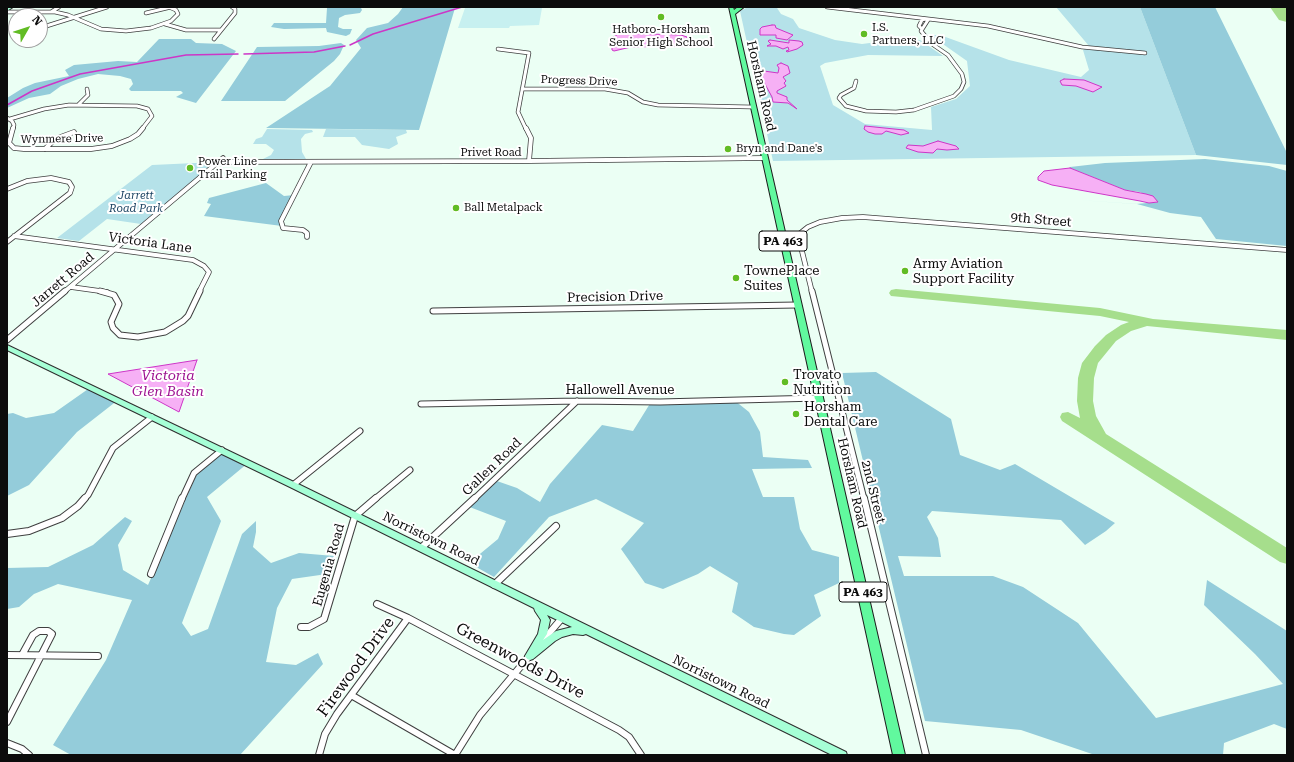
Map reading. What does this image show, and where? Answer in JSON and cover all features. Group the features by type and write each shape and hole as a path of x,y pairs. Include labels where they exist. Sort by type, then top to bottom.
{"main road":[{"path":"7,11 11,7"},
{"name":"Horsham Road","path":"731,7 752,107 899,755"},
{"path":"725,8 732,14 737,9 742,7"},
{"name":"Norristown Road","path":"7,347 293,484 530,603 842,755"},
{"path":"530,603 542,613 546,620 542,634 530,656"},
{"path":"530,656 552,638 563,632 573,630 591,633"}],"street":[{"path":"50,12 58,7"},
{"path":"48,26 107,7"},
{"path":"7,11 50,12 68,15 101,29 119,31 139,30 165,24 174,20 178,14 170,7 146,13"},
{"path":"214,39 235,13 235,9 232,7"},
{"path":"827,7 988,26 1029,34"},
{"path":"851,7 994,26 1082,47 1145,53"},
{"path":"913,17 920,23"},
{"path":"856,81 854,88 841,95 839,98 846,106 866,111 896,112 914,110 954,96 961,89 964,82 962,74 948,55 926,38 921,31 922,29 919,28 920,23 925,19"},
{"path":"922,29 928,20 925,19"},
{"path":"926,24 936,20"},
{"path":"165,24 186,30 221,30"},
{"path":"498,49 529,53 518,112 531,138 529,161"},
{"path":"79,104 88,95 87,89"},
{"name":"Progress Drive","path":"522,89 605,89 628,93 643,102 658,105 752,107"},
{"name":"Wynmere Drive","path":"79,104 138,106 148,109 152,116 138,134 116,145 96,149 21,149 12,147 9,143 14,128 13,123 8,118 48,108 79,104"},
{"path":"45,149 56,139 74,132"},
{"name":"Jarrett Road","path":"7,340 72,287 223,158"},
{"name":"Privet Road","path":"217,162 529,161 764,158"},
{"path":"307,237 307,233 303,230 282,228 281,221 311,162"},
{"path":"7,189 27,181 51,178 69,182 72,187 70,193 7,242"},
{"name":"9th Street","path":"798,235 808,227 820,222 849,218 867,218 1287,250"},
{"name":"2nd Street","path":"798,235 926,755"},
{"name":"Victoria Lane","path":"14,236 193,260 204,266 209,274 186,318 172,329 160,334 133,338 124,337 117,333 111,326 111,322 119,304 114,296 107,292 72,287"},
{"name":"Precision Drive","path":"433,311 797,305"},
{"name":"Hallowell Avenue","path":"420,404 577,401 660,402 819,398"},
{"name":"Gallen Road","path":"421,548 577,401"},
{"path":"7,534 29,531 44,526 62,518 78,506 88,494 113,448 152,417"},
{"path":"293,484 360,431"},
{"path":"152,574 188,484 202,465 222,450"},
{"name":"Eugenia Road","path":"301,626 309,627 324,619 355,516 410,470"},
{"path":"494,585 556,526"},
{"name":"Greenwoods Drive","path":"377,604 408,618 619,730 636,746 641,755"},
{"name":"Firewood Drive","path":"319,755 326,734 338,714 408,618"},
{"path":"351,695 455,755 480,715 562,618"},
{"path":"7,722 52,634 48,631 38,631 33,635 22,655"},
{"path":"7,655 98,656"},
{"path":"7,742 22,749 29,755"}],"green space":[{"path":"1056,7 1140,7 1196,155 773,161 740,11 746,8 777,8 781,14 793,19 799,28 835,40 862,44 901,39 920,40 943,56 868,55 825,63 820,66 833,105 865,124 932,130 931,107 956,99 970,86 967,61 930,35 940,35 1009,60 1081,77 1089,70 1083,50 1089,46"},
{"path":"267,129 312,130 313,132 305,134 301,139 302,152 306,159 262,160 271,155 274,150 266,144 253,144 256,139 262,137"},
{"path":"326,129 406,130 407,133 396,137 398,144 389,149 362,145 355,137 323,137"},
{"name":"Jarrett Road Park","path":"217,162 141,224 107,219 79,241 57,238 152,165"}],"shaded area":[{"path":"359,7 362,10 360,13 345,15 339,18 338,27 343,29 352,29 350,34 346,36 327,32 326,28 284,29 271,27 274,23 326,23 327,8"},
{"path":"403,7 458,7 455,8 419,130 266,128 330,86 361,48 356,40 367,28 388,23"},
{"path":"1140,7 1215,7 1287,153 1287,165 1196,155"},
{"path":"465,8 542,8 539,25 510,26 509,28 458,28"},
{"path":"159,39 191,39 196,43 222,44 236,51 196,103 176,97 183,93 181,91 131,91 129,89 133,84 131,79 120,76 98,74 78,79 61,86 50,94 29,98 7,108 7,98 23,88 35,83 69,76 65,70 74,65 118,61 137,62"},
{"path":"341,43 344,45 340,54 334,61 285,101 221,101 257,47 319,46"},
{"path":"1205,159 1269,166 1287,171 1287,246 1216,239 1201,217 1170,213 1136,204 1158,202 1140,192 1125,190 1070,167 1105,163"},
{"path":"266,183 284,196 294,195 282,226 204,216 211,204 207,203 209,198"},
{"path":"876,372 951,419 960,455 1000,470 1015,464 1115,523 1085,545 1061,520 932,511 927,517 938,538 941,557 898,556 904,576 993,576 1023,587 1078,623 1156,718 1283,684 1255,654 1204,605 1207,580 1287,631 1287,729 1274,724 1224,743 1223,755 1095,755 1021,730 925,721 842,373"},
{"path":"91,387 118,400 77,432 29,485 7,496 7,414 13,413 26,418 54,413"},
{"path":"734,400 749,412 760,432 763,457 808,460 812,468 752,469 763,497 794,497 800,529 812,550 839,557 839,583 814,595 821,616 794,635 754,627 732,612 738,583 710,566 698,574 663,589 645,583 621,549 644,523 596,499 549,517 494,577 469,563 498,539 506,521 467,506 494,480 517,488 540,502 550,484 602,425 633,431 651,402"},
{"path":"224,451 248,463 207,497 221,521 182,623 191,636 208,629 242,534 256,521 256,532 253,547 271,563 299,553 334,556 327,574 292,579 277,608 266,662 296,665 318,653 323,664 240,755 71,755 53,745 106,660 132,600 58,584 34,594 19,607 7,609 7,568 48,567 93,545 125,517 132,521 118,545 123,570 148,585 199,469"}],"water":[{"path":"775,25 776,28 793,35 787,40 776,38 776,35 760,35 760,29 762,27"},
{"path":"617,33 681,35 687,37 687,46 631,47 614,51 612,50 612,37 616,36"},
{"path":"789,40 799,41 802,42 803,45 797,49 787,52 786,51 789,50 788,47 783,49 776,46 767,46 771,44 768,41 789,43"},
{"path":"781,63 788,66 790,73 783,77 786,81 784,83 786,86 777,91 777,93 787,97 787,100 797,109 788,103 773,102 772,97 759,73 764,71 778,73 779,68 777,65"},
{"path":"1064,79 1084,80 1102,87 1093,92 1076,86 1062,85 1060,81"},
{"path":"865,126 904,130 909,133 901,135 886,131 882,134 875,134 864,129"},
{"path":"938,141 956,146 959,149 937,149 933,153 918,152 906,148 908,145 923,146"},
{"path":"1070,168 1125,190 1153,196 1158,202 1149,203 1052,185 1038,180 1038,177 1044,171"},
{"name":"Victoria Glen Basin","path":"197,360 179,412 108,374"}],"waterway":[{"path":"350,45 373,34 462,7"},
{"path":"244,54 314,52 345,46"},
{"path":"7,105 32,91 80,74 186,55 238,54"}],"taxiway":[{"path":"896,293 1100,312 1153,323 1287,335"},
{"path":"1146,322 1126,328 1111,338 1100,349 1090,363 1086,378 1085,401 1088,416 1099,438 1287,557"},
{"path":"1068,417 1098,437"}],"runway":[{"path":"1281,7 1287,15"}],"place":[{"name":"Hatboro-Horsham Senior High School","path":"661,17"},
{"name":"I.S. Partners, LLC","path":"864,34"},
{"name":"Bryn and Dane's","path":"728,149"},
{"name":"Power Line Trail Parking","path":"190,168"},
{"name":"Ball Metalpack","path":"456,208"},
{"name":"Army Aviation Support Facility","path":"905,271"},
{"name":"TownePlace Suites","path":"736,278"},
{"name":"Trovato Nutrition","path":"785,382"},
{"name":"Horsham Dental Care","path":"796,414"}]}
